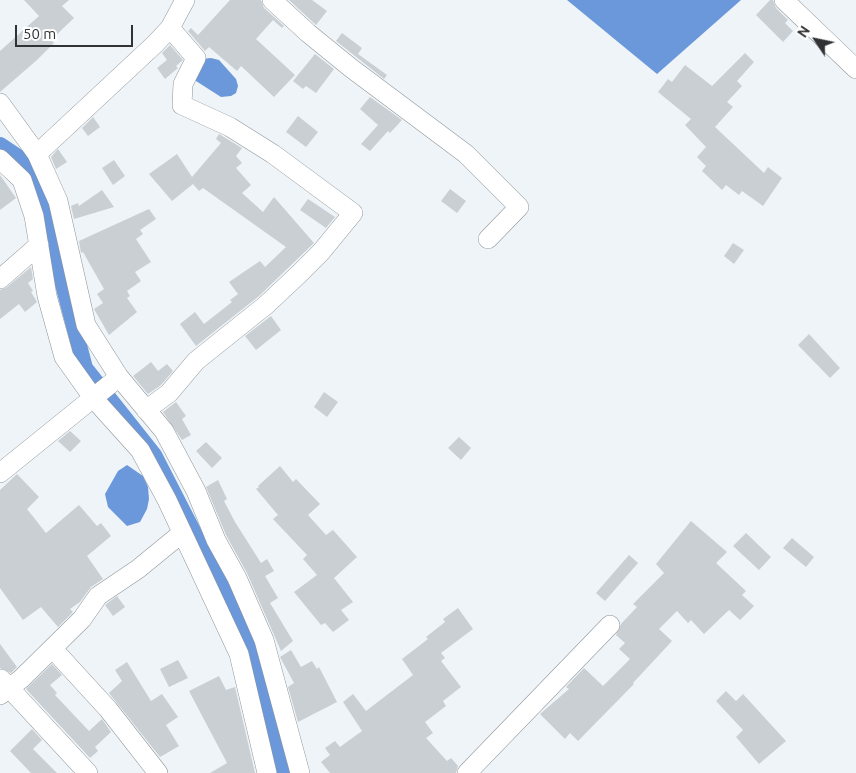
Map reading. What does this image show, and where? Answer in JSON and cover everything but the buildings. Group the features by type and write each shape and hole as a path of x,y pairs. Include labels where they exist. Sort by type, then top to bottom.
{"street":[{"path":"36,154 170,28 184,0"},
{"path":"272,0 308,33 344,62 466,154 519,207 488,239"},
{"path":"784,0 856,68"},
{"path":"146,410 169,393 196,361 266,304 299,274 321,252 353,213 273,154 230,127 182,105 183,84 196,58 170,28"},
{"path":"0,103 36,154 58,202 86,325 118,377 164,431 196,491 216,540 237,578 264,640 300,773"},
{"path":"0,159 22,180 34,216 47,296 64,357 93,398 140,450 182,533 239,654 267,773"},
{"path":"0,279 39,245"},
{"path":"0,473 118,377"},
{"path":"88,773 2,687 21,679 53,649 82,619 98,596 138,568 182,533"},
{"path":"467,773 610,625"},
{"path":"53,649 108,709 158,773"}],"water":[{"path":"567,0 741,0 657,74"},
{"path":"211,58 219,60 236,79 238,86 236,93 231,96 221,97 196,81 195,76 202,59"},
{"path":"127,465 143,476 148,487 149,499 147,509 140,522 127,526 108,507 105,494 118,471"}],"waterway":[{"path":"0,145 27,163 35,178 85,368 154,455 253,648 284,773"}]}
